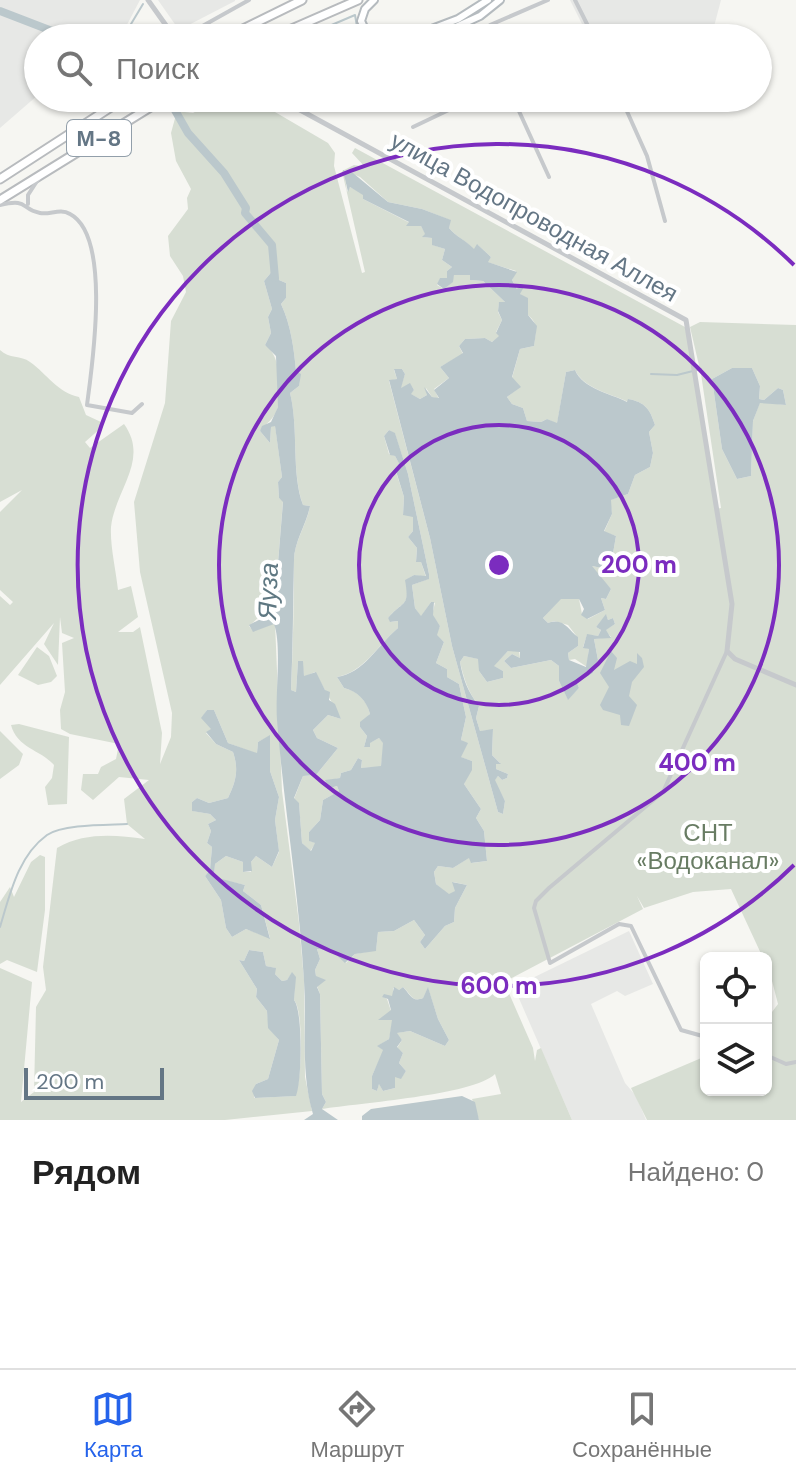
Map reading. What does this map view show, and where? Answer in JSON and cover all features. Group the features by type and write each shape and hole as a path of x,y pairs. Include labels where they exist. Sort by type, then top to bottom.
{"highway":[{"path":"253,24 302,0"},
{"path":"303,24 358,0"},
{"name":"М-8","path":"0,179 103,112"},
{"name":"М-8","path":"0,202 141,112"}],"main road":[{"path":"362,24 365,9 374,0"},
{"path":"445,24 488,0"},
{"path":"463,24 480,16 500,0"}],"street":[{"path":"148,0 167,24"},
{"path":"204,24 249,0"},
{"path":"492,24 548,0"},
{"path":"575,0 587,24"},
{"name":"улица Водопроводная Аллея","path":"304,112 686,320 696,363 732,604 727,651 663,792 536,901 535,916 550,963 619,924 631,926 681,1030 700,1035"},
{"path":"413,127 445,112"},
{"path":"519,112 549,177"},
{"path":"627,112 647,156 665,221"},
{"path":"28,204 28,195 42,173"},
{"path":"0,202 28,204 38,213 71,214 93,245 94,351 87,405 132,413 142,404"},
{"path":"727,651 735,659 796,685"},
{"path":"772,1058 786,1064 796,1062"}],"shaded area":[{"path":"0,0 140,0 127,24 24,24 24,107 0,128"},
{"path":"158,0 235,0 191,24 175,24"},
{"path":"570,0 721,0 715,24 582,24"},
{"path":"343,170 353,173 388,202 422,209 451,220 449,228 474,249 477,244 491,257 488,262 517,272 512,280 517,289 521,284 525,285 520,294 528,298 528,315 537,326 534,346 520,349 512,377 521,387 507,397 512,404 523,408 527,421 547,419 557,423 566,372 575,370 584,382 598,390 627,402 628,399 643,404 655,425 649,432 653,453 650,467 635,475 628,494 611,500 612,514 604,531 616,536 612,559 603,558 602,568 592,566 611,589 606,599 601,598 605,610 587,619 581,615 584,609 579,599 561,599 543,618 548,623 562,623 578,637 578,646 568,653 569,660 586,667 589,649 583,648 587,634 598,636 601,630 596,627 606,614 608,620 613,618 615,624 606,630 611,638 594,639 598,660 593,673 577,683 579,688 568,700 559,681 559,666 551,660 511,668 504,661 512,654 520,658 520,652 508,651 494,666 503,671 503,678 487,682 479,671 478,659 464,656 460,662 466,685 479,706 476,718 480,731 493,729 492,755 501,764 496,764 496,769 508,774 507,778 502,780 498,776 495,780 505,801 503,814 498,812 452,646 430,538 389,380 397,379 394,369 402,369 405,374 401,388 410,383 414,390 411,394 420,399 427,395 424,387 432,397 439,398 434,390 449,378 440,367 463,353 459,346 465,339 485,338 492,342 499,336 496,333 502,320 498,311 499,302 505,302 483,281 470,280 470,275 454,275 453,282 444,289 437,284 440,278 447,278 447,271 452,267 442,260 445,249 432,245 432,238 422,237 425,234 421,226 406,226 409,222 363,199 363,195 350,187 348,192"},
{"path":"274,269 279,280 286,283 286,298 281,304 290,329 296,371 301,374 299,386 290,393 299,492 303,505 310,506 295,553 291,690 296,692 298,661 303,661 304,676 316,672 325,690 330,692 329,700 335,704 341,719 328,715 313,730 317,738 338,748 316,775 303,776 294,798 299,803 302,843 311,851 315,843 309,841 309,832 320,820 323,800 339,791 337,786 327,789 325,780 340,778 341,773 351,770 358,758 362,760 361,768 381,766 383,743 379,738 370,743 370,747 364,747 367,736 360,722 370,714 366,705 357,694 344,688 337,677 363,664 398,628 398,621 390,622 388,618 406,600 405,580 414,575 426,576 421,562 416,562 417,548 408,537 413,531 413,517 403,515 404,497 396,471 401,467 395,456 390,455 384,436 389,430 395,433 408,474 429,574 429,579 412,585 415,608 421,616 434,602 433,615 440,626 437,635 444,642 436,663 447,669 447,677 459,684 466,717 461,740 468,743 461,757 472,761 472,770 464,784 481,809 476,818 484,831 487,861 471,863 469,858 453,868 438,866 434,872 436,884 449,894 455,891 452,882 467,885 455,908 454,922 445,926 425,949 420,942 425,935 414,920 394,931 378,932 376,951 355,954 345,963 332,951 317,949 320,959 316,976 326,980 317,987 320,994 322,1094 326,1102 322,1109 338,1120 304,1120 313,1114 305,1065 302,948 277,720 276,633 274,624 253,632 249,625 274,612 283,502 279,498 278,482 282,477 275,426 271,427 270,443 260,431 262,426 271,422 278,407 276,356 265,345 271,333 268,317 272,309 264,281"},
{"path":"732,368 752,368 760,386 759,399 764,400 778,388 783,390 786,405 760,403 753,421 751,476 737,479 722,449 712,379"},
{"path":"611,651 617,658 614,670 630,661 637,664 637,653 642,658 644,667 632,682 629,696 637,705 629,726 621,725 620,715 603,710 600,705 609,687 600,673"},
{"path":"207,710 214,710 228,743 257,753 258,742 270,735 270,771 279,797 275,820 279,851 272,867 256,856 251,862 252,871 243,872 243,862 226,856 215,864 214,877 245,885 243,891 261,905 270,939 246,929 232,937 226,928 221,900 205,876 210,870 212,847 207,843 211,831 208,824 216,820 210,814 192,811 192,802 197,798 209,803 228,798 236,770 233,752 216,744 206,732 211,729 201,718"},
{"path":"629,931 653,984 625,996 617,991 591,1004 625,1083 636,1096 646,1120 572,1120 514,987"},
{"path":"249,950 263,952 266,966 276,968 275,974 282,981 287,980 292,972 296,977 294,1000 301,1046 296,1096 255,1098 252,1091 256,1084 268,1079 279,1040 268,1028 267,1011 256,997 257,989 239,960 244,961"},
{"path":"394,987 399,990 403,987 416,999 423,998 428,987 438,1019 449,1040 445,1046 410,1031 397,1033 402,1040 397,1047 403,1053 399,1063 406,1071 401,1079 395,1077 395,1088 383,1091 379,1084 377,1091 372,1089 372,1076 383,1050 377,1046 389,1039 392,1020 378,1020 391,1010 388,999 382,997 384,994 392,996"},
{"path":"462,1096 475,1102 479,1120 362,1120 362,1116 371,1109"}],"green space":[{"name":"СНТ «Водоканал»","path":"177,112 275,112 328,143 335,153 334,166 362,273 365,272 342,171 344,170 354,165 365,167 352,153 355,148 685,327 715,509 721,508 701,374 690,327 700,322 796,325 796,1120 647,1120 631,1088 700,1059 700,1096 772,1096 772,1012 778,1004 772,981 772,952 760,952 731,889 693,892 644,908 637,896 643,909 504,982 533,1048 535,1061 537,1050 541,1048 572,1120 479,1120 472,1099 501,1094 495,1074 483,1081 441,1093 322,1109 326,1102 322,1094 320,994 317,986 325,980 316,977 315,970 320,959 317,949 332,951 346,963 355,954 376,950 378,932 394,931 414,920 425,935 420,942 425,949 445,926 454,922 455,908 467,885 453,882 456,891 449,895 436,884 434,872 438,866 453,868 470,857 472,863 487,861 484,831 476,818 481,809 464,784 472,761 460,757 467,744 461,740 466,717 459,684 447,677 447,669 436,663 444,642 436,635 440,626 432,615 435,603 431,602 421,617 415,608 412,585 428,579 429,574 408,474 395,434 389,430 384,436 389,454 395,456 402,468 396,472 404,497 403,514 413,516 413,531 408,537 417,548 416,561 421,562 426,577 414,575 406,580 406,600 388,618 391,622 398,621 398,628 363,664 337,677 344,688 353,691 366,704 370,714 360,727 367,736 364,747 370,747 369,743 379,738 384,743 381,767 361,768 362,760 358,758 351,770 341,773 340,778 325,781 327,789 337,786 339,791 323,800 320,820 309,832 310,841 316,843 310,851 302,843 299,804 294,799 303,776 316,775 338,748 317,738 313,730 328,715 341,719 315,672 304,677 302,661 298,661 296,692 291,690 295,553 310,506 303,505 299,492 290,393 299,386 300,374 296,371 290,329 281,304 286,298 286,283 279,280 274,269 264,281 272,309 268,317 271,333 265,345 277,364 279,400 275,415 260,431 270,443 271,427 275,425 282,477 278,482 279,498 283,501 274,612 259,617 249,626 253,631 275,623 282,791 299,923 304,980 305,1077 312,1111 225,1120 0,1120 0,968 32,982 21,1102 34,1092 36,1007 46,990 43,967 57,848 89,837 145,839 127,824 124,799 149,780 119,777 93,800 81,790 83,774 98,774 101,767 116,759 119,744 70,734 61,729 60,710 65,692 62,643 74,638 62,633 60,617 58,665 44,644 54,623 0,685 0,596 10,605 13,602 0,590 0,512 22,490 0,502 0,350 26,360 59,387 79,397 86,415 101,422 102,427 85,442 90,448 124,424 131,437 134,450 132,463 114,513 111,534 118,590 131,586 138,617 118,632 133,632 140,627 162,733 160,764 171,737 172,713 140,572 134,502 165,403 171,321 186,292 183,276 170,256 168,236 188,209 187,198 191,189 176,161 171,133","holes":["344,170 360,177 388,202 422,209 450,220 449,228 455,234 474,250 478,245 491,257 487,262 516,271 512,280 518,290 521,284 524,285 521,298 528,298 528,315 534,322 536,333 534,346 520,349 512,378 520,387 507,397 512,404 523,408 527,421 547,419 557,424 566,372 575,370 585,382 598,390 628,402 628,399 643,404 655,425 649,432 653,453 650,467 635,475 628,494 610,500 612,514 604,532 616,536 612,559 603,558 602,568 592,566 591,570 611,589 606,599 601,598 605,610 588,619 582,614 579,599 560,599 543,618 548,623 554,621 568,625 578,638 578,646 568,653 569,660 575,659 587,667 589,649 583,647 587,635 598,636 601,630 596,627 606,615 608,620 613,618 615,624 605,630 611,637 594,639 598,660 593,673 577,683 579,688 568,699 559,681 559,666 551,660 511,668 504,661 512,654 520,658 519,651 508,651 493,666 503,671 503,678 487,682 479,671 479,659 464,656 460,662 467,685 479,706 476,718 480,731 493,730 492,755 500,763 495,764 496,769 508,774 507,778 502,780 498,776 494,780 505,801 503,814 498,812 452,646 430,538 389,381 397,379 394,370 402,369 405,374 400,389 410,384 414,390 410,394 420,399 427,395 426,388 432,397 439,399 434,389 449,378 440,367 463,354 459,346 465,339 485,338 492,342 500,336 496,332 502,320 498,312 499,303 506,303 483,281 470,280 470,275 454,274 452,282 444,289 437,285 440,279 447,278 447,271 452,267 442,260 445,249 433,245 432,238 423,237 426,235 421,226 408,226 410,223 363,199 364,194 350,187 347,192","732,368 752,368 760,386 759,399 764,400 778,388 783,390 786,405 760,402 753,421 751,476 737,479 722,449 712,379","207,710 214,710 228,743 257,754 258,742 270,736 270,771 279,797 275,820 279,852 272,867 256,856 251,862 251,872 243,872 243,862 226,856 215,864 214,878 245,885 243,891 261,905 270,938 246,929 232,937 226,928 221,900 205,876 210,870 212,847 207,843 211,831 208,824 216,820 210,814 193,811 192,802 197,798 209,803 228,798 236,770 233,752 216,744 206,733 212,729 202,718","249,950 263,952 266,966 275,968 275,974 282,981 292,973 295,977 294,1000 301,1046 295,1096 254,1098 256,1084 268,1079 279,1040 269,1028 267,1011 256,997 257,989 239,960 244,961","403,987 416,999 423,998 428,988 449,1040 445,1046 410,1031 396,1033 402,1040 397,1048 403,1053 399,1063 406,1071 401,1078 395,1076 395,1088 383,1091 379,1083 377,1091 372,1089 372,1076 384,1050 378,1046 389,1039 393,1020 379,1020 391,1011 387,999 382,996 393,996 393,988 399,990"]},
{"path":"37,647 49,656 57,676 51,682 38,685 18,675"},
{"path":"19,724 69,737 67,804 48,805 45,787 52,778 54,765 18,739 11,725"},
{"path":"0,731 23,754 19,765 0,779"},
{"path":"40,855 45,857 45,910 37,972 7,960 0,964 0,902 10,887 14,897 31,862"}],"waterway":[{"path":"131,24 143,4"},
{"name":"Яуза","path":"0,11 34,24"},
{"path":"334,24 355,15 357,24"},
{"name":"Яуза","path":"176,112 188,133 224,173 246,208 245,213 272,245 275,278"},
{"path":"651,374 677,375 701,369"},
{"path":"0,927 22,865 47,835 74,827 127,824"}]}
